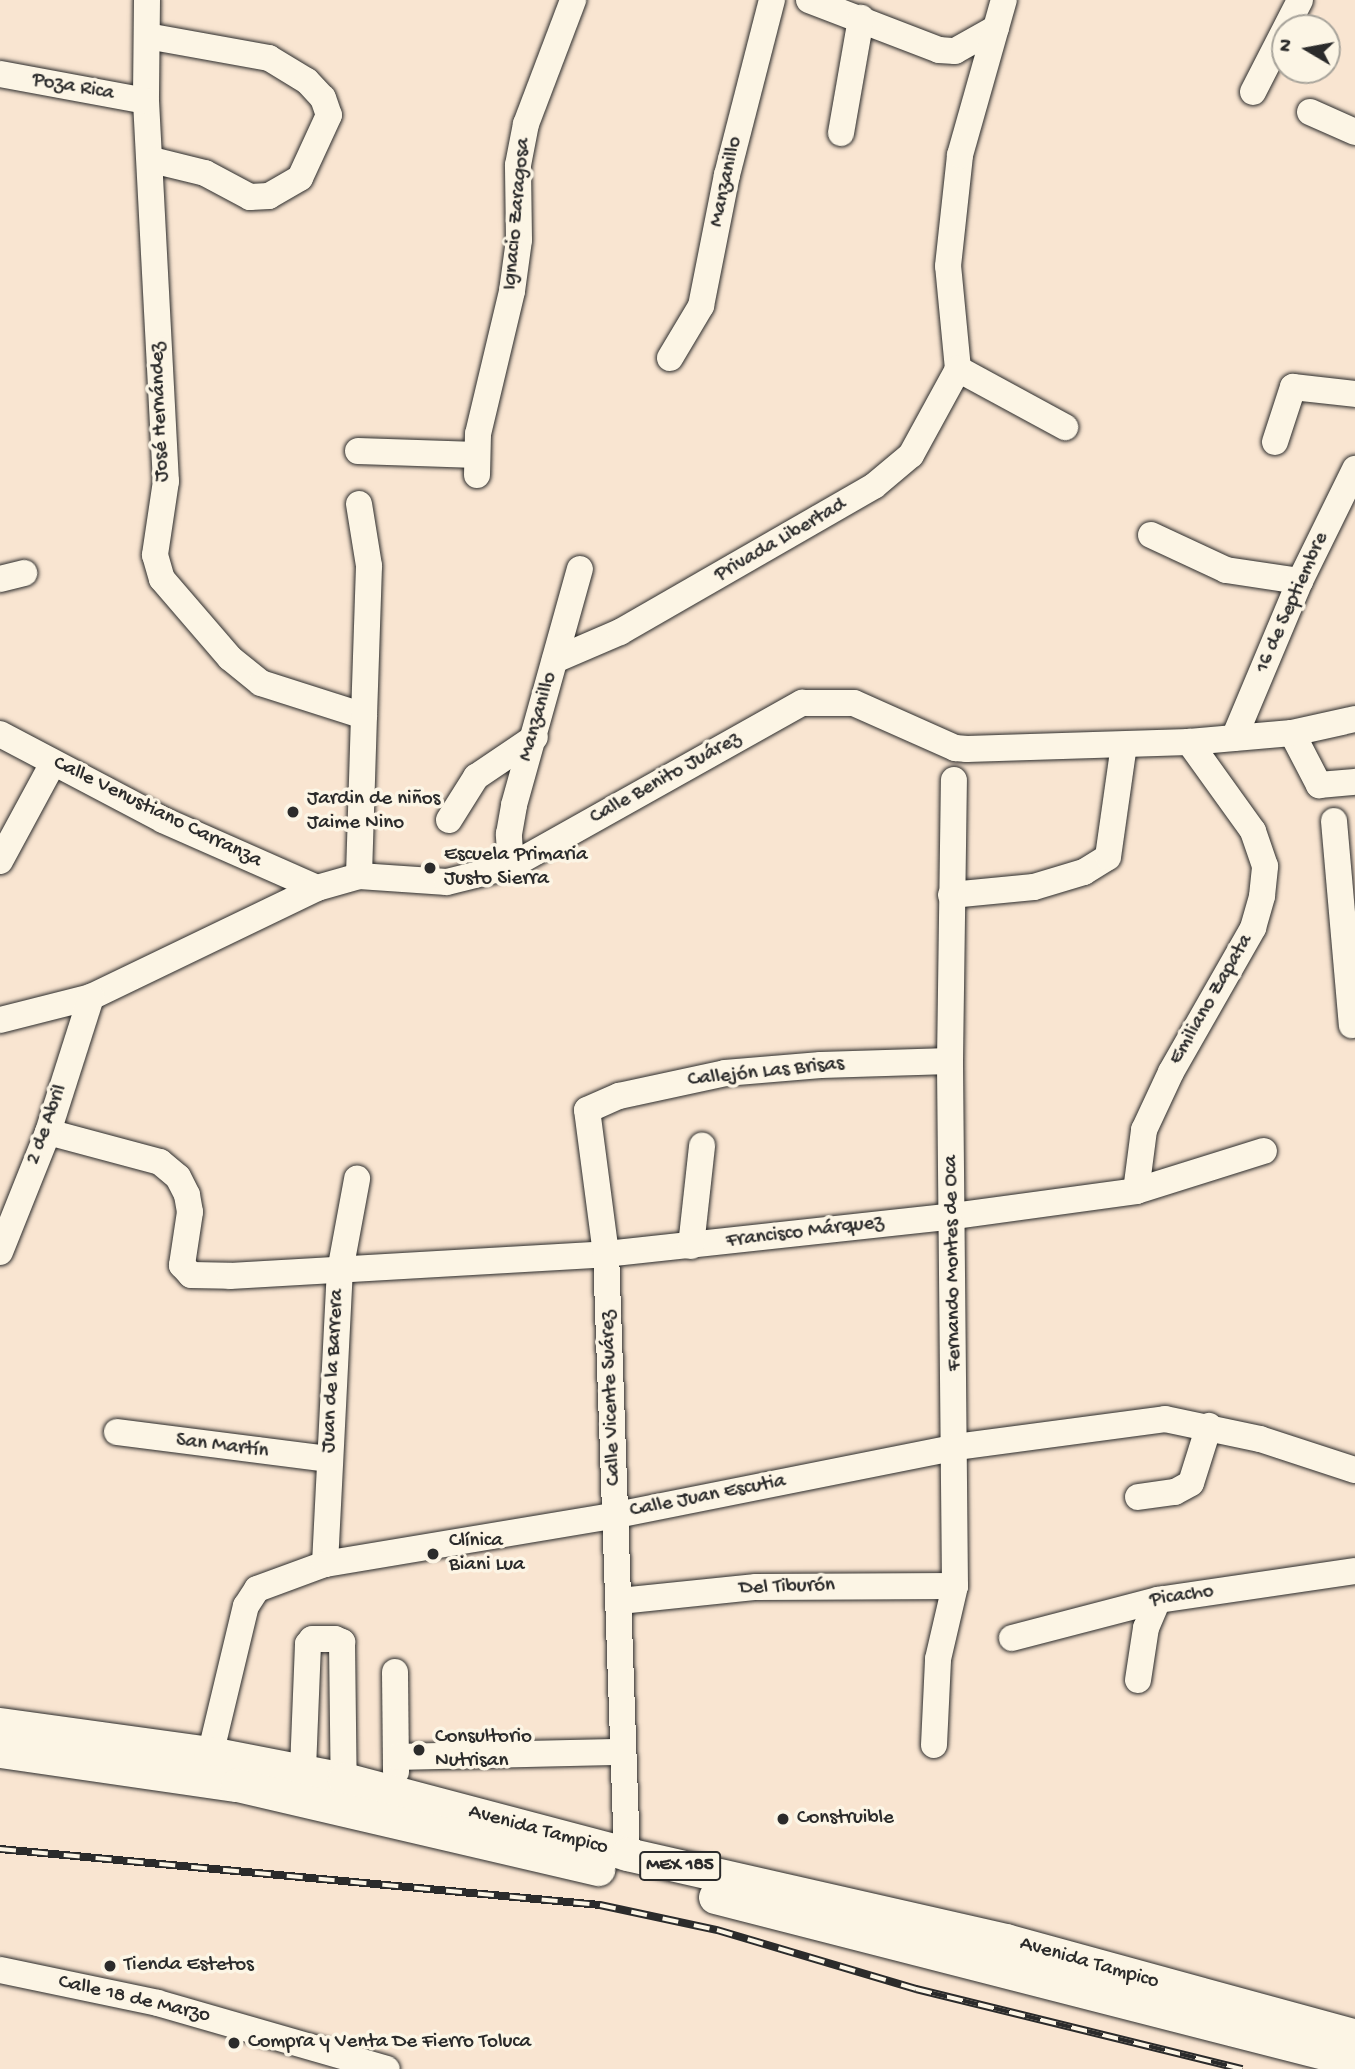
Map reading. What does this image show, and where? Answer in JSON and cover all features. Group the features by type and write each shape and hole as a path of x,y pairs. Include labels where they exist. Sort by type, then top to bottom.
{"main road":[{"name":"Avenida Tampico","path":"0,1724 394,1807 1355,2061"},
{"name":"Avenida Tampico","path":"0,1751 207,1767 303,1769 344,1795"},
{"name":"Avenida Tampico","path":"394,1807 626,1854 1005,1940 1355,2036"}],"street":[{"name":"José Hernández","path":"147,0 146,101 152,160 166,481 155,555 162,579 230,658 261,683 364,716"},
{"name":"Ignacio Zaragosa","path":"358,451 477,465 478,434 512,291 519,240 518,165 526,124 573,0"},
{"name":"Manzanillo","path":"670,358 701,306 727,175 772,0"},
{"path":"809,0 939,50 955,51 996,28"},
{"path":"1004,0 960,155 948,266 958,369 1065,427"},
{"path":"1253,92 1300,0"},
{"path":"841,133 861,18"},
{"path":"147,36 269,58 307,81 323,98 329,115 300,178 270,196 250,197 205,173 152,160"},
{"name":"Poza Rica","path":"0,74 146,101"},
{"path":"1310,112 1355,132"},
{"name":"Privada Libertad","path":"555,660 632,625 874,486 911,455 958,369"},
{"path":"1275,442 1293,387 1355,394"},
{"name":"16 de Septiembre","path":"1234,738 1300,581 1355,469"},
{"path":"359,504 369,566 359,876"},
{"path":"1151,535 1226,570 1300,581"},
{"name":"Manzanillo","path":"512,866 512,815 580,569"},
{"name":"Calle Benito Juárez","path":"0,1020 90,997 317,888 359,876 447,882 512,866 802,703 854,703 955,748 1189,742 1292,733 1355,719"},
{"path":"1292,733 1319,785 1344,821 1352,1025"},
{"name":"Calle Venustiano Carranza","path":"0,734 163,820 317,888"},
{"path":"449,820 476,777 535,737"},
{"name":"Emiliano Zapata","path":"1136,1191 1144,1130 1171,1072 1253,928 1262,896 1265,866 1253,831 1189,742"},
{"path":"951,895 1034,887 1084,872 1108,857 1124,745"},
{"path":"0,861 53,763"},
{"name":"Fernando Montes de Oca","path":"934,1745 938,1659 955,1586 954,1216 950,1061 954,780"},
{"path":"1319,785 1355,782"},
{"name":"2 de Abril","path":"0,1252 48,1132 90,997"},
{"name":"Callejón Las Brisas","path":"587,1110 619,1096 725,1073 821,1065 950,1061"},
{"name":"Calle Vicente Suárez","path":"587,1110 606,1254 620,1601 626,1854"},
{"name":"Francisco Márquez","path":"48,1132 160,1162 178,1177 190,1212 181,1265 191,1275 340,1270 606,1254 954,1216 1136,1191 1264,1151"},
{"path":"691,1246 702,1146"},
{"name":"Juan de la Barrera","path":"325,1564 328,1459 340,1270 357,1179"},
{"name":"Calle Juan Escutia","path":"207,1767 246,1606 257,1589 325,1564 617,1515 956,1447 1165,1419 1209,1426 1355,1470"},
{"path":"1138,1497 1175,1492 1191,1483 1209,1426"},
{"name":"San Martín","path":"117,1432 328,1459"},
{"name":"Picacho","path":"1012,1638 1158,1600 1355,1572"},
{"name":"Del Tiburón","path":"620,1601 755,1587 955,1586"},
{"path":"1138,1680 1146,1628 1158,1600"},
{"path":"303,1769 308,1644 312,1639 335,1639 342,1643 344,1795"},
{"path":"394,1807 397,1757 395,1672"},
{"path":"397,1757 622,1752"},
{"name":"Calle 18 de Marzo","path":"0,1970 158,2003 379,2068"}],"railway":[{"path":"0,1849 600,1905 717,1930 916,1989 1242,2069"}],"place":[{"name":"Jardin de niños Jaime Nino","path":"293,812"},
{"name":"Escuela Primaria Justo Sierra","path":"430,868"},
{"name":"Clínica Biani Lua","path":"433,1554"},
{"name":"Consultorio Nutrisan","path":"419,1750"},
{"name":"Construible","path":"783,1819"},
{"name":"Tienda Estetos","path":"110,1966"},
{"name":"Compra y Venta De Fierro Toluca","path":"234,2043"}]}
